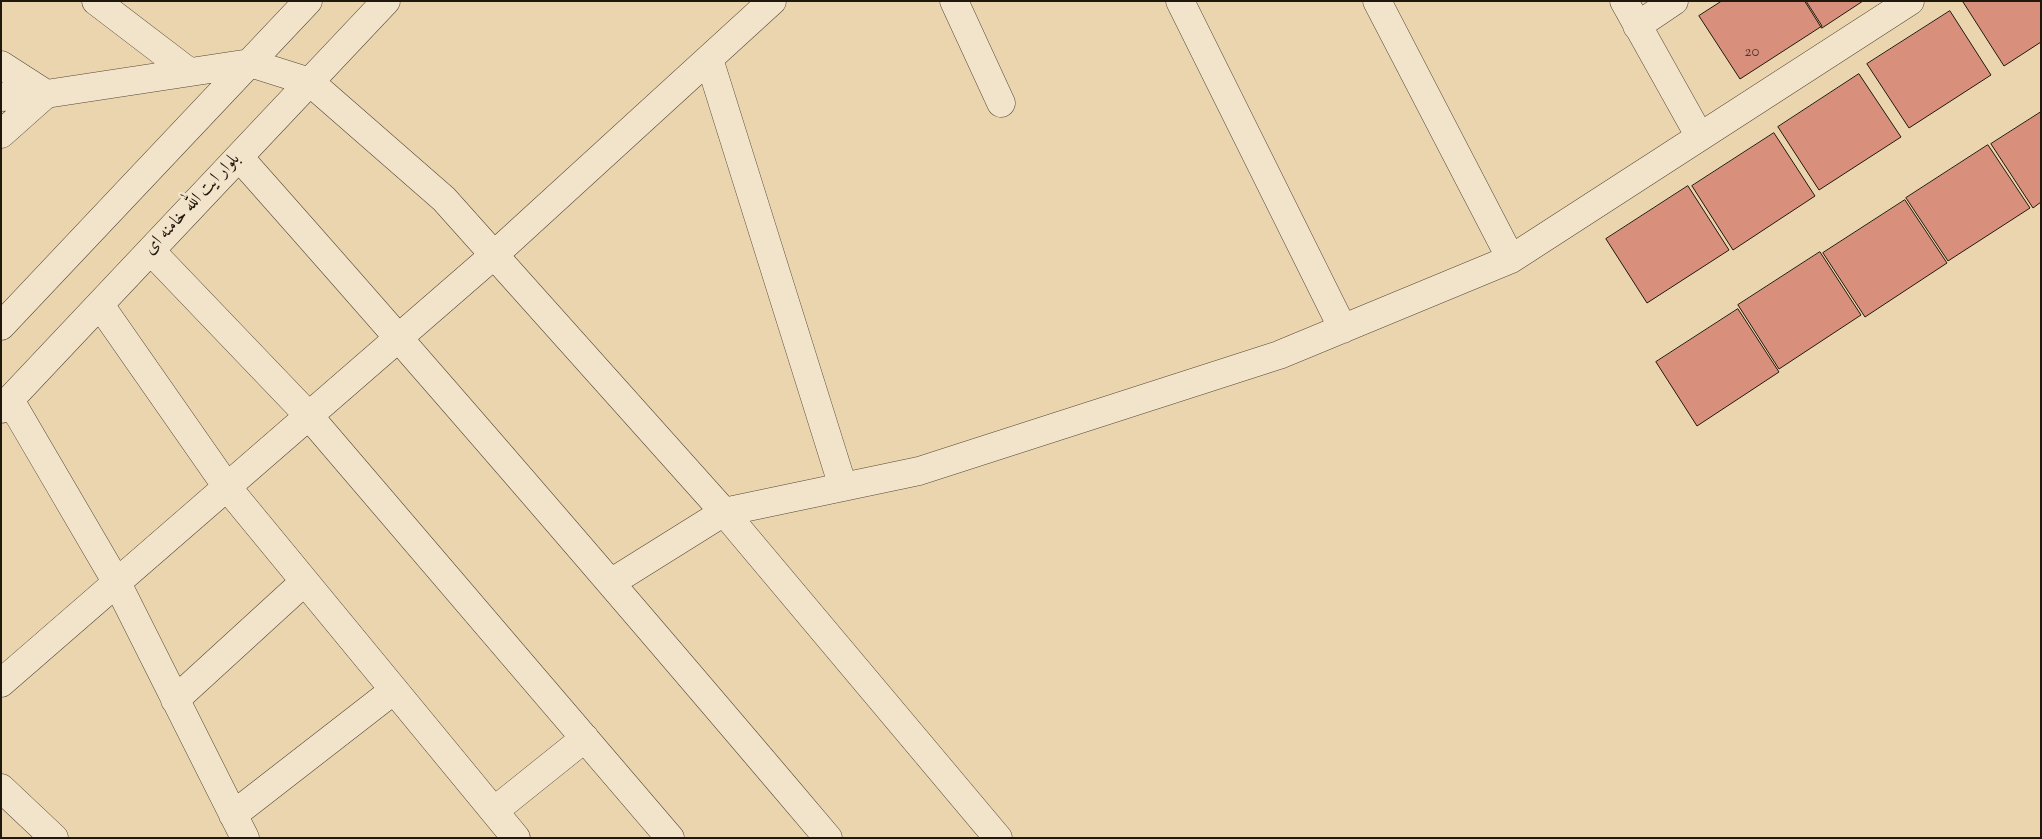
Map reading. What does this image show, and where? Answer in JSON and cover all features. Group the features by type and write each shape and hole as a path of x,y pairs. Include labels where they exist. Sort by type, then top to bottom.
{"street":[{"path":"96,1 190,72"},
{"path":"1,326 308,1"},
{"name":"بلوار ایت الله خامنه ای","path":"6,405 386,1"},
{"path":"1,683 494,255 772,1"},
{"path":"954,1 1001,104"},
{"path":"1180,1 1343,328"},
{"path":"1377,1 1512,259"},
{"path":"1624,1 1700,137"},
{"path":"1637,26 1674,1"},
{"path":"612,582 724,512 919,471 1279,355 1512,259 1910,1"},
{"path":"709,59 843,487"},
{"path":"1,97 46,94 250,63 310,82 444,199 724,512 998,838"},
{"path":"1,64 46,94"},
{"path":"1,134 46,94"},
{"path":"239,157 400,337 612,582 828,838"},
{"path":"151,251 309,416 670,838"},
{"path":"100,305 227,487 516,838"},
{"path":"6,405 116,583 239,826 394,690"},
{"path":"175,700 304,582"},
{"path":"494,811 585,738"},
{"path":"1,788 54,838"}],"building":[{"path":"1722,1 1806,1 1822,26 1740,79 1699,16"},
{"path":"1805,1 1863,1 1822,28"},
{"path":"1964,1 2041,1 2041,42 2004,66"},
{"path":"1950,11 1991,75 1909,128 1867,64"},
{"path":"1859,74 1901,137 1819,190 1778,127"},
{"path":"2041,112 2041,202 2033,208 1991,144"},
{"path":"1774,133 1815,196 1733,250 1692,186"},
{"path":"1988,145 2030,208 1948,261 1906,198"},
{"path":"1688,186 1729,250 1647,303 1606,239"},
{"path":"1905,200 1947,263 1865,317 1823,253"},
{"path":"1820,252 1861,315 1779,369 1738,305"},
{"path":"1738,309 1779,372 1697,426 1656,362"}]}
